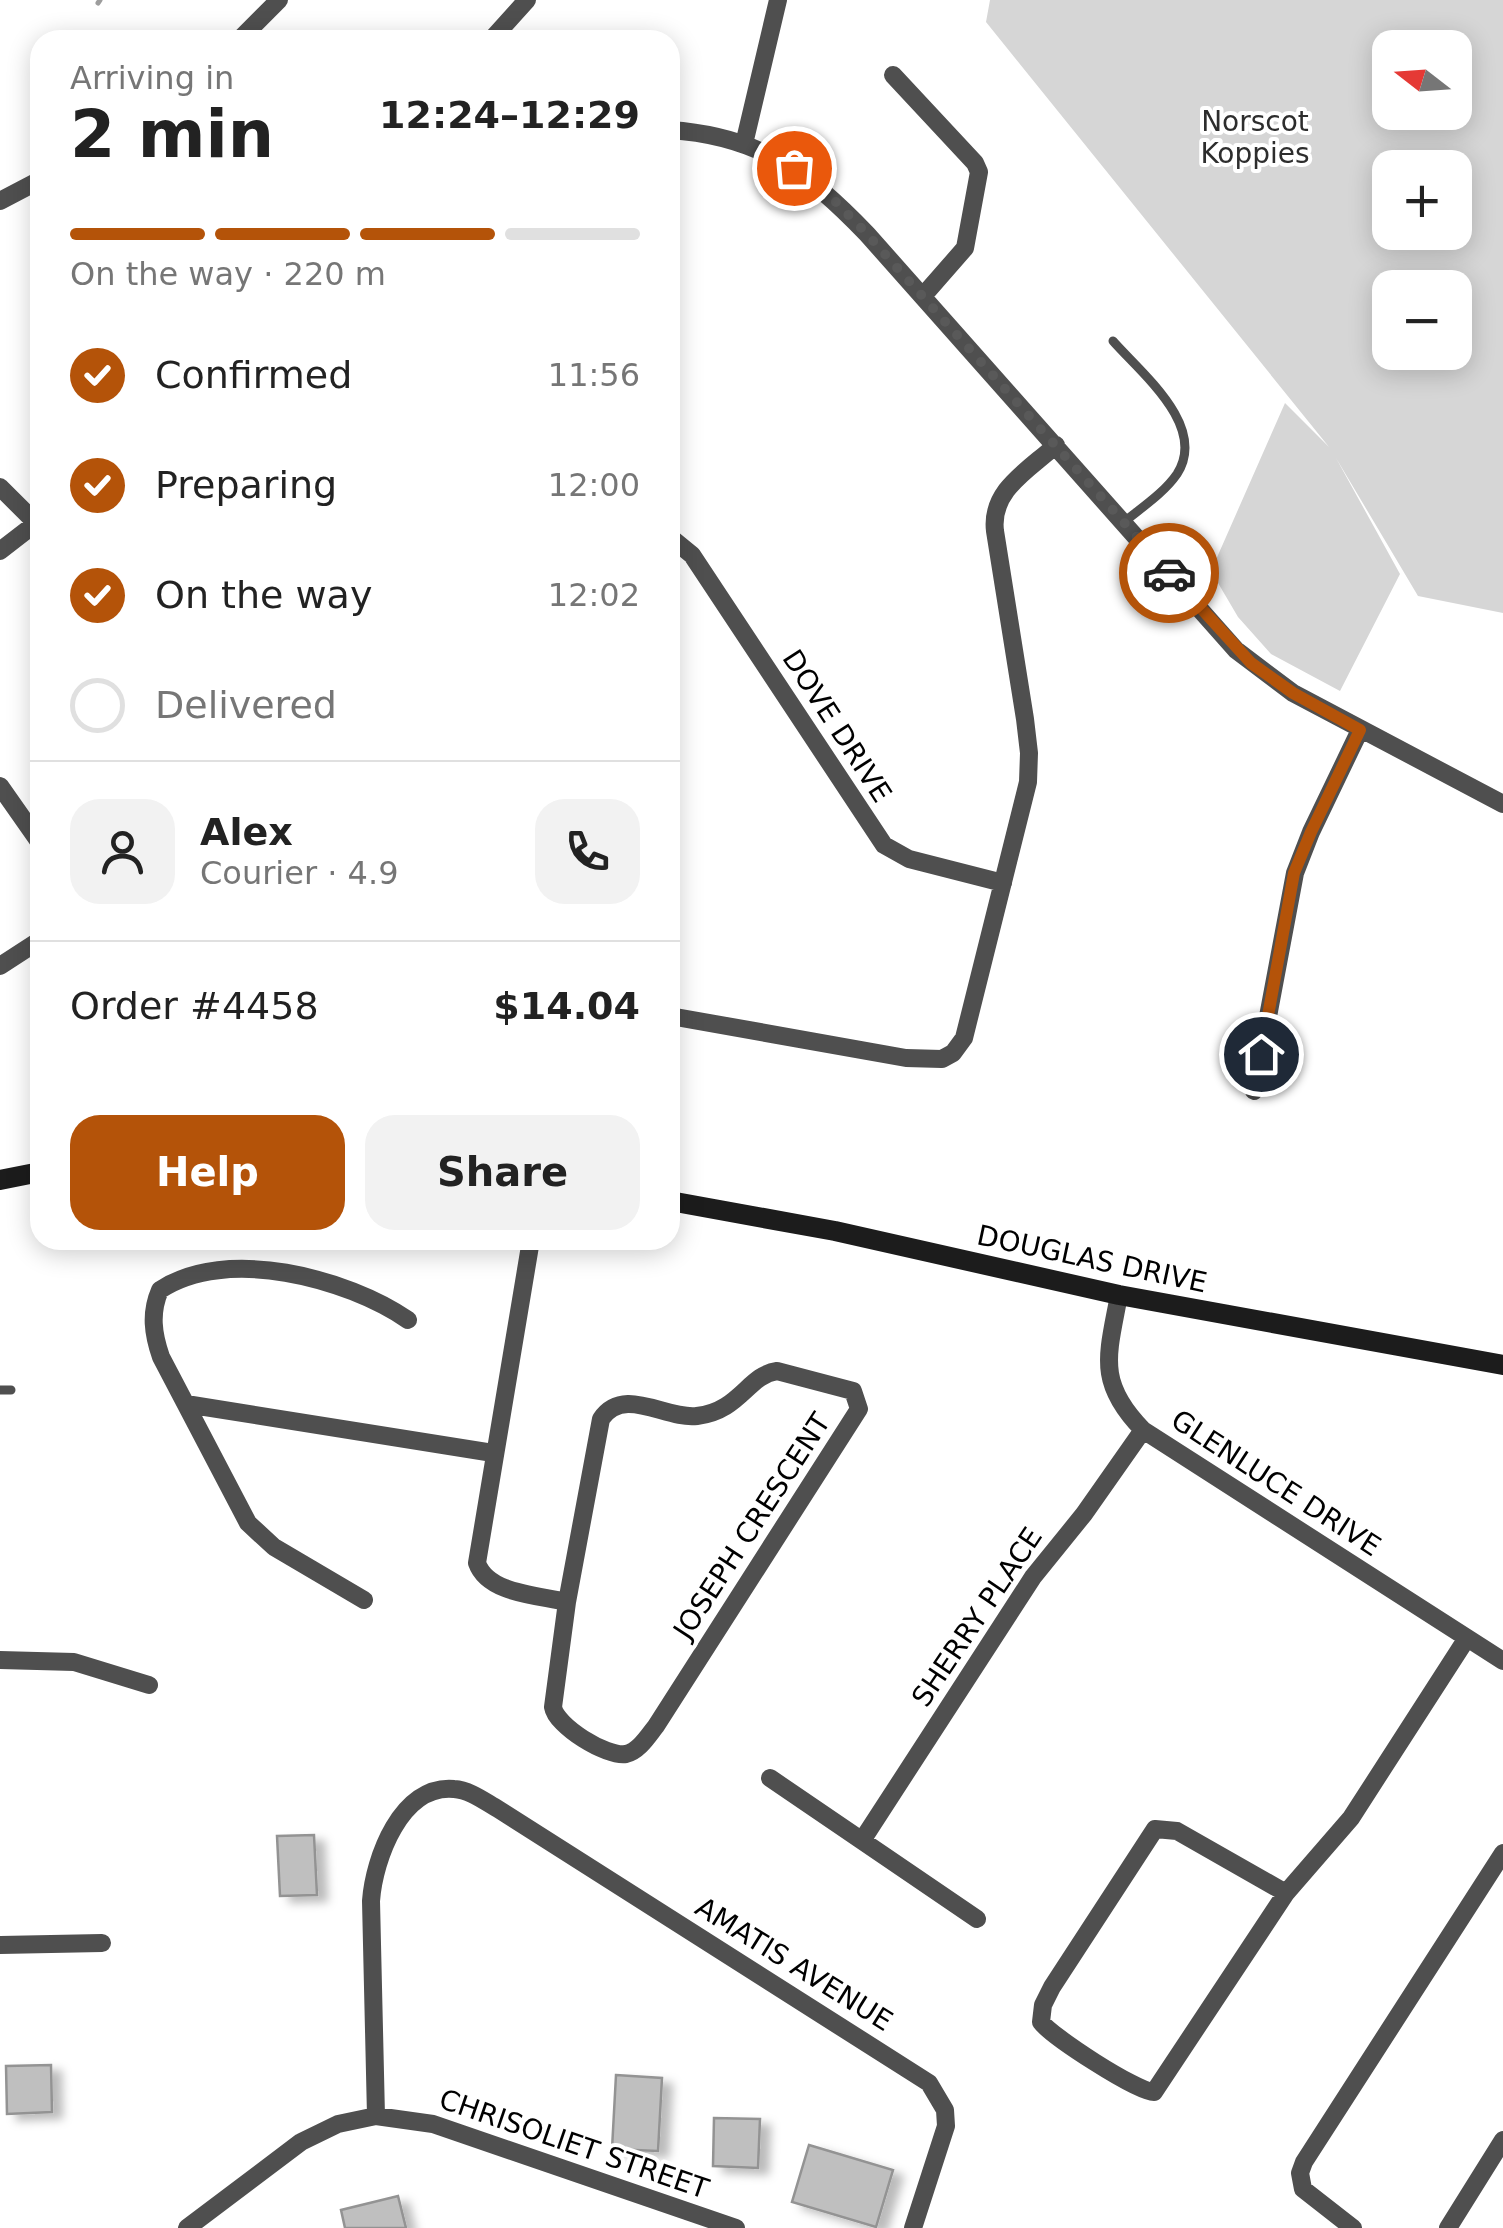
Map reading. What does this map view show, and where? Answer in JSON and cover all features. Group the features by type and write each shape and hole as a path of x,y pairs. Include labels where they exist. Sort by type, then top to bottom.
{"street":[{"path":"249,30 280,0"},
{"path":"500,30 527,0"},
{"path":"744,144 778,0"},
{"path":"893,75 979,172 964,248 923,296"},
{"path":"680,131 744,144 776,158 817,184 923,296 1251,663 1293,693 1503,804"},
{"path":"0,201 30,185"},
{"path":"680,1018 906,1058 942,1058 957,1049 969,1026 1024,805 1030,753 994,512 1003,493 1056,445"},
{"path":"0,487 30,515"},
{"path":"0,551 30,528"},
{"name":"DOVE DRIVE","path":"680,545 692,555 884,845 909,858 1003,883"},
{"path":"1254,1091 1294,873 1360,730"},
{"path":"0,786 30,830"},
{"path":"0,966 30,946"},
{"path":"0,1180 30,1174"},
{"name":"DOUGLAS DRIVE","path":"680,1203 850,1235 1118,1295 1503,1364"},
{"path":"530,1250 477,1563 479,1570 496,1585 566,1602"},
{"path":"364,1600 290,1557 254,1530 161,1357 153,1317 160,1290 187,1276 211,1270 251,1269 371,1296 408,1320"},
{"name":"GLENLUCE DRIVE","path":"1118,1295 1108,1371 1116,1399 1143,1430 1503,1661"},
{"name":"JOSEPH CRESCENT","path":"777,1371 847,1388 857,1396 859,1410 656,1726 632,1752 607,1751 571,1730 555,1715 553,1689 566,1602 598,1430 608,1410 641,1404 698,1416 726,1408 762,1375 777,1371"},
{"path":"186,1404 494,1453"},
{"name":"SHERRY PLACE","path":"862,1840 1032,1578 1084,1514 1143,1430"},
{"path":"1286,1893 1177,1831 1155,1829 1052,1986 1043,2005 1041,2022 1120,2078 1138,2089 1154,2092 1286,1893 1350,1818 1467,1638"},
{"path":"0,1660 74,1662 149,1685"},
{"path":"770,1778 977,1919"},
{"name":"AMATIS AVENUE","path":"376,2116 373,1881 385,1846 402,1816 428,1793 458,1789 498,1809 929,2083 945,2110 946,2126 913,2228"},
{"path":"1354,2228 1303,2189 1300,2173 1304,2162 1496,1879 1503,1854"},
{"path":"0,1944 102,1942"},
{"name":"CHRISOLIET STREET","path":"186,2228 301,2142 338,2124 376,2116 433,2124 736,2228"},
{"path":"1448,2228 1503,2140"}],"lane":[{"path":"1113,341 1170,404 1180,425 1184,451 1180,469 1168,484 1124,522"}],"green space":[{"name":"Norscot Koppies","path":"990,0 1503,0 1503,613 1418,596 1336,458 1400,574 1340,691 1271,654 1238,617 1211,571 1285,403 1329,447 986,22"}],"building":[{"path":"314,1835 317,1895 280,1896 277,1836"},
{"path":"51,2065 52,2112 7,2114 6,2066"},
{"path":"616,2075 662,2078 658,2151 612,2149"},
{"path":"714,2118 760,2119 758,2168 713,2166"},
{"path":"809,2145 893,2170 876,2227 792,2202"},
{"path":"398,2196 406,2228 345,2228 341,2210"}],"way so far":[{"path":"794,168 817,184 867,234 1169,573"}],"route":[{"path":"1169,573 1251,663 1293,693 1360,730 1294,873 1261,1054"}]}
